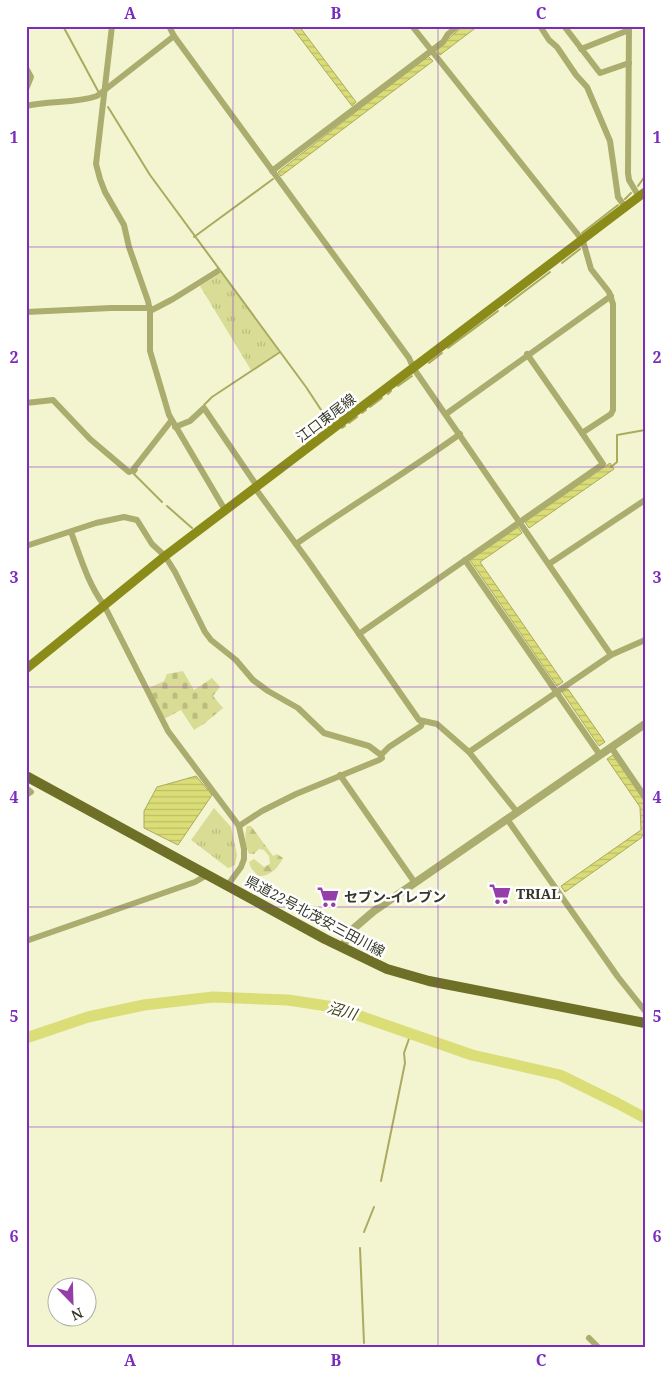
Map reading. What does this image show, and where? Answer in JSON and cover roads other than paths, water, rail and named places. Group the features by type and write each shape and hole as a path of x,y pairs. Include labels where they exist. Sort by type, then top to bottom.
{"main road":[{"name":"江口東尾線","path":"26,669 165,556 642,195"},
{"name":"県道22号北茂安三田川線","path":"26,776 325,940 387,969 429,981 645,1023"}],"street":[{"path":"112,26 96,164 105,192 124,225 129,247 150,309 151,356 173,424 225,510"},
{"path":"169,26 174,36 409,358 414,369 611,654"},
{"path":"412,26 582,241 591,269 611,296 613,304 613,410 611,414 582,433"},
{"path":"272,171 443,42 448,34 458,26"},
{"path":"540,26 587,87 610,141 618,197 626,208"},
{"path":"564,26 600,73 629,63"},
{"path":"581,49 629,28 628,173 629,180 642,195"},
{"path":"26,106 39,103 83,101 104,91 174,36"},
{"path":"26,68 31,77 26,89"},
{"path":"26,312 111,308 150,309 173,299 218,271"},
{"path":"446,414 527,354 611,296"},
{"path":"359,634 603,464 527,354"},
{"path":"26,403 53,400 90,439 129,472 132,471 168,423 190,421 204,408 256,487 419,720 431,721 436,724 469,752 518,812"},
{"path":"296,544 460,434"},
{"path":"549,564 645,500"},
{"path":"26,546 124,517 138,520 152,544 165,556 175,572 205,632 211,640 236,660 253,680 268,692 298,708 324,733 362,744 381,754"},
{"path":"71,532 99,598 168,731 239,826 244,859 227,886"},
{"path":"465,560 600,755"},
{"path":"469,752 611,654 645,640"},
{"path":"239,826 268,807 379,760 382,758 381,754 421,726 423,721"},
{"path":"342,947 353,929 374,911 645,724"},
{"path":"611,747 645,797"},
{"path":"340,775 415,883"},
{"path":"26,788 31,792 26,795"},
{"path":"507,819 618,977 645,1011"},
{"path":"26,941 195,882 207,875"},
{"path":"588,1338 599,1348"}],"waterway":[{"path":"63,26 98,91"},
{"path":"108,107 150,175 306,387 331,425"},
{"path":"638,186 645,176"},
{"path":"194,237 273,179"},
{"path":"625,199 631,193"},
{"path":"582,233 618,205"},
{"path":"562,263 580,249"},
{"path":"505,306 550,272"},
{"path":"448,348 498,311"},
{"path":"204,405 212,397 280,352"},
{"path":"429,363 442,353"},
{"path":"398,386 412,376"},
{"path":"388,394 391,391"},
{"path":"370,407 382,398"},
{"path":"362,413 366,410"},
{"path":"349,423 357,417"},
{"path":"611,467 617,462 617,435 645,430"},
{"path":"137,470 134,474 162,502"},
{"path":"167,506 192,528"},
{"name":"沼川","path":"26,1038 88,1017 144,1005 213,997 288,1000 334,1007 472,1055 560,1075 645,1118"},
{"path":"381,1181 405,1063 404,1053 411,1033"},
{"path":"364,1232 374,1207"},
{"path":"360,1248 364,1343"}],"place":[{"name":"TRIAL","path":"500,894"},
{"name":"セブン-イレブン","path":"328,897"}]}
